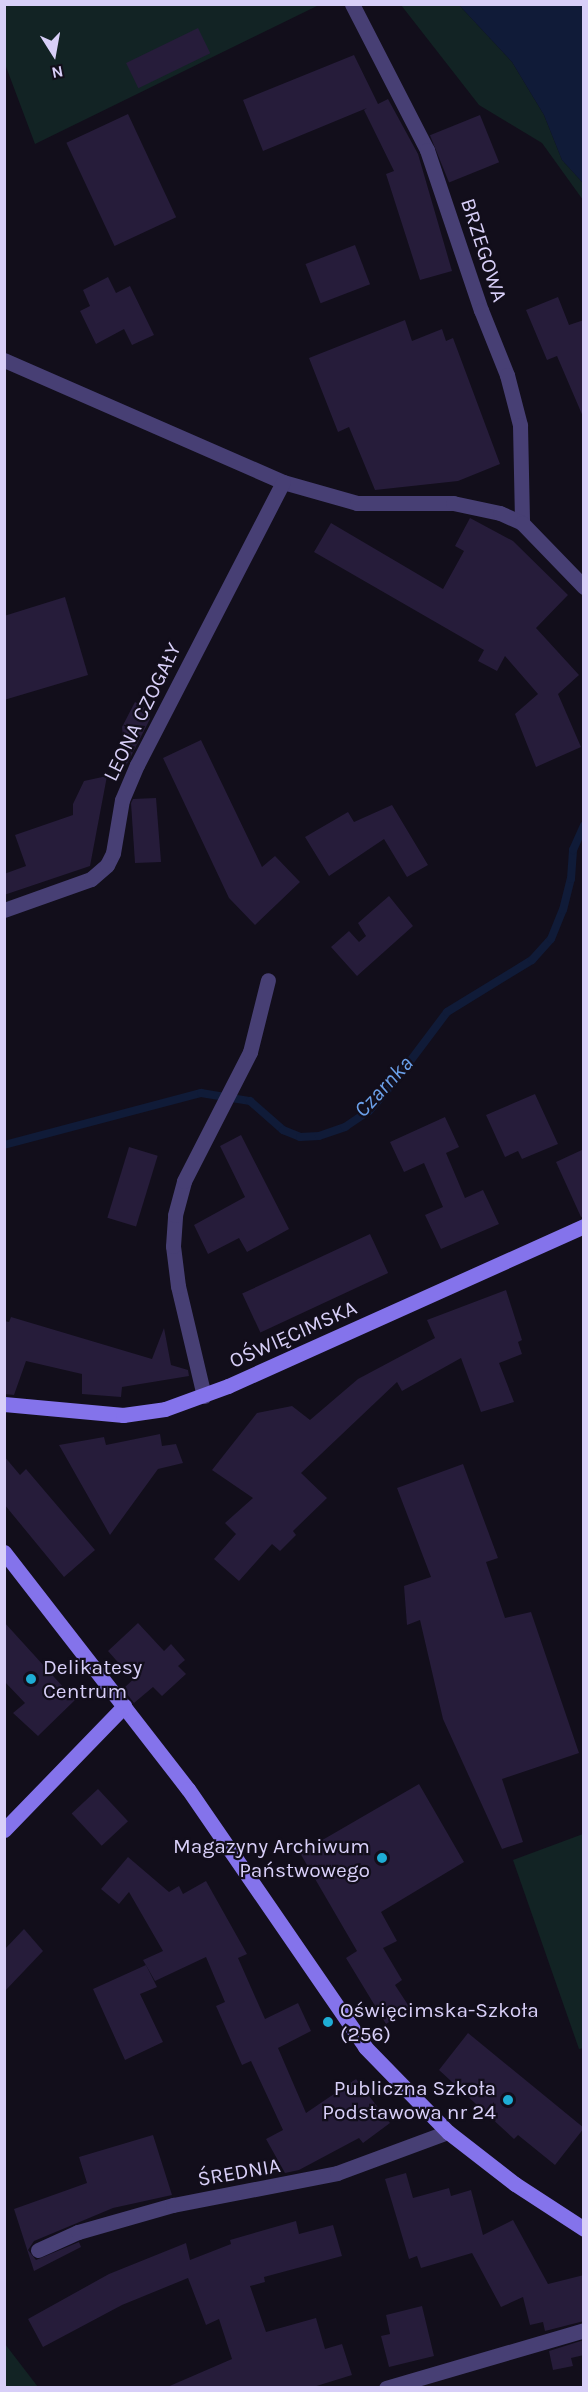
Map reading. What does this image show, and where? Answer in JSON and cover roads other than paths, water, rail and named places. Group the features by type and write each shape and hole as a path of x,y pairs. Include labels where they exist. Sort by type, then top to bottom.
{"main road":[{"name":"OŚWIĘCIMSKA","path":"4,1404 123,1415 165,1409 204,1396 584,1226"},
{"path":"4,1552 188,1789 365,2047 448,2132 515,2184 584,2229"},
{"path":"4,1830 124,1706"}],"street":[{"name":"BRZEGOWA","path":"352,4 427,150 481,310 507,375 520,425 522,523"},
{"path":"4,360 283,482 357,503 477,507 522,523 584,587"},
{"name":"LEONA CZOGAŁY","path":"4,910 91,879 107,865 113,853 122,800 137,765 283,482"},
{"path":"204,1396 184,1319 173,1246 175,1215 184,1181 250,1052 268,980"},
{"name":"ŚREDNIA","path":"38,2250 78,2232 173,2205 337,2173 448,2132"},
{"path":"386,2388 584,2330"}],"water":[{"path":"459,5 583,5 583,183 562,160 544,115 512,62"}],"waterway":[{"name":"Czarnka","path":"4,1145 201,1093 250,1101 283,1130 300,1137 319,1136 345,1127 369,1111 396,1080 447,1012 532,960 551,939 563,910 571,879 573,850 584,825"}],"place":[{"name":"Delikatesy Centrum","path":"31,1679"},
{"name":"Magazyny Archiwum Państwowego","path":"382,1858"},
{"name":"Oświęcimska-Szkoła (256)","path":"328,2022"},
{"name":"Publiczna Szkoła Podstawowa nr 24","path":"508,2100"}]}
